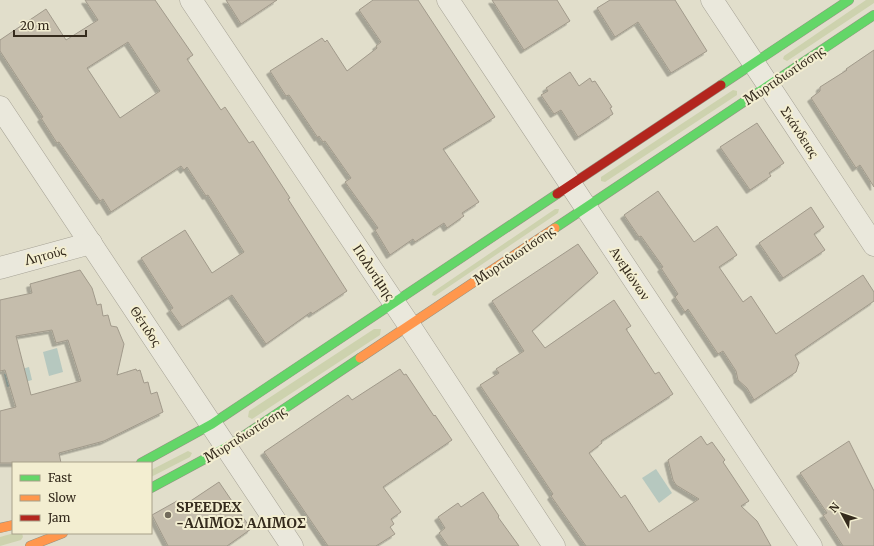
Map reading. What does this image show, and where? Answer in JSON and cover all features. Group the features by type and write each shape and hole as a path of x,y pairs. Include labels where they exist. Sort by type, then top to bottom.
{"street":[{"name":"Πολυτίμης","path":"191,0 394,303 554,546"},
{"name":"Ανεμώνων","path":"448,0 811,546"},
{"name":"Σκάνδειας","path":"712,0 874,245"},
{"name":"Μυρτιδιωτίσσης","path":"143,462 212,424 849,0"},
{"name":"Μυρτιδιωτίσσης","path":"152,487 227,447 874,15"},
{"name":"Θέτιδος","path":"0,107 292,546"},
{"name":"Λητούς","path":"0,268 91,243"},
{"path":"0,528 12,524"},
{"path":"36,542 60,534"}],"green space":[{"path":"866,0 874,0 874,3 787,61 783,59 784,56"},
{"path":"733,90 737,91 737,95 605,182 601,181 601,177"},
{"path":"555,209 559,209 558,213 435,296 432,295 433,292"},
{"path":"374,329 381,329 380,335 252,419 248,417 249,411"},
{"path":"188,451 192,453 190,457 152,476 152,469"},
{"path":"12,534 22,534 23,537 21,540 0,546 0,537"}],"shaded area":[{"path":"57,348 63,372 49,376 43,352"},
{"path":"29,367 32,380 7,387 4,374"},
{"path":"656,469 672,493 659,503 642,478"}],"building":[{"path":"85,0 155,0 193,55 187,59 221,110 225,107 249,143 253,141 347,291 312,314 311,312 266,344 232,295 182,327 170,310 173,308 141,258 185,230 212,273 244,252 208,195 206,196 187,167 184,170 181,166 111,212 103,199 100,201 59,142 57,143 41,118 43,117 0,51 0,40 46,9 66,40 98,20","holes":["128,42 160,91 120,118 87,68"]},
{"path":"226,0 277,0 241,24"},
{"path":"373,0 418,0 495,117 443,149 479,202 462,213 464,216 447,228 444,223 415,242 413,239 390,255 375,230 378,228 345,182 351,178 325,141 323,142 319,136 318,138 289,95 286,96 270,71 322,38 325,42 327,40 347,71 377,48 376,46 381,42 359,10"},
{"path":"492,0 557,0 570,21 524,50"},
{"path":"610,0 675,0 707,51 671,73 638,22 615,37 597,8"},
{"path":"874,50 874,187 860,165 856,168 811,98 820,91 820,87 847,70 846,69"},
{"path":"570,72 579,86 590,78 592,82 595,81 612,107 610,108 613,114 578,137 561,110 554,114 541,95 548,91 546,88"},
{"path":"757,123 784,163 769,173 771,176 750,190 720,147"},
{"path":"658,191 694,242 717,226 737,255 719,267 743,302 751,296 776,334 863,275 874,292 874,301 795,355 799,363 796,372 754,400 747,388 738,380 736,371 723,351 718,354 688,309 685,312 675,297 678,294 661,268 663,267 641,236 639,237 624,215"},
{"path":"811,207 824,227 814,234 825,250 783,278 759,243"},
{"path":"578,244 598,273 532,331 545,348 614,300 631,326 626,329 655,374 659,372 673,394 601,441 602,443 589,453 621,498 625,495 649,532 699,499 676,485 673,480 668,460 701,436 707,445 712,442 725,460 723,462 749,501 741,506 757,521 771,546 586,546 551,496 553,494 480,385 499,373 496,369 524,351 492,301"},
{"path":"80,270 92,288 97,305 101,304 103,316 108,315 111,326 117,327 124,344 117,375 136,369 137,371 140,370 144,383 148,382 151,394 157,392 163,412 104,441 59,453 61,462 0,463 0,411 16,407 5,370 0,371 0,300 32,293 30,284","holes":["52,330 56,343 68,340 81,381 31,395 16,336"]},
{"path":"400,369 404,375 406,374 452,440 383,487 401,512 391,519 394,524 390,527 395,534 376,546 328,546 264,452 348,395 352,400"},
{"path":"849,441 874,491 874,546 843,546 823,515 827,513 800,473"},
{"path":"219,482 251,529 227,546 168,546 152,515 177,501 180,508"},
{"path":"483,492 499,516 498,517 519,546 448,546 439,533 445,528 438,517 458,503 461,507"}],"traffic: fast":[{"path":"721,85 849,0"},
{"path":"555,228 874,15"},
{"path":"143,462 212,424 557,194"},
{"path":"152,487 227,447 360,358"}],"traffic: slow":[{"path":"360,358 555,228"},
{"path":"0,528 12,525"},
{"path":"30,546 60,534"}],"traffic: jam":[{"path":"557,194 721,85"}],"place":[{"name":"SPEEDEX -ΑΛΙΜΟΣ ΑΛΙΜΟΣ","path":"168,515"}]}
